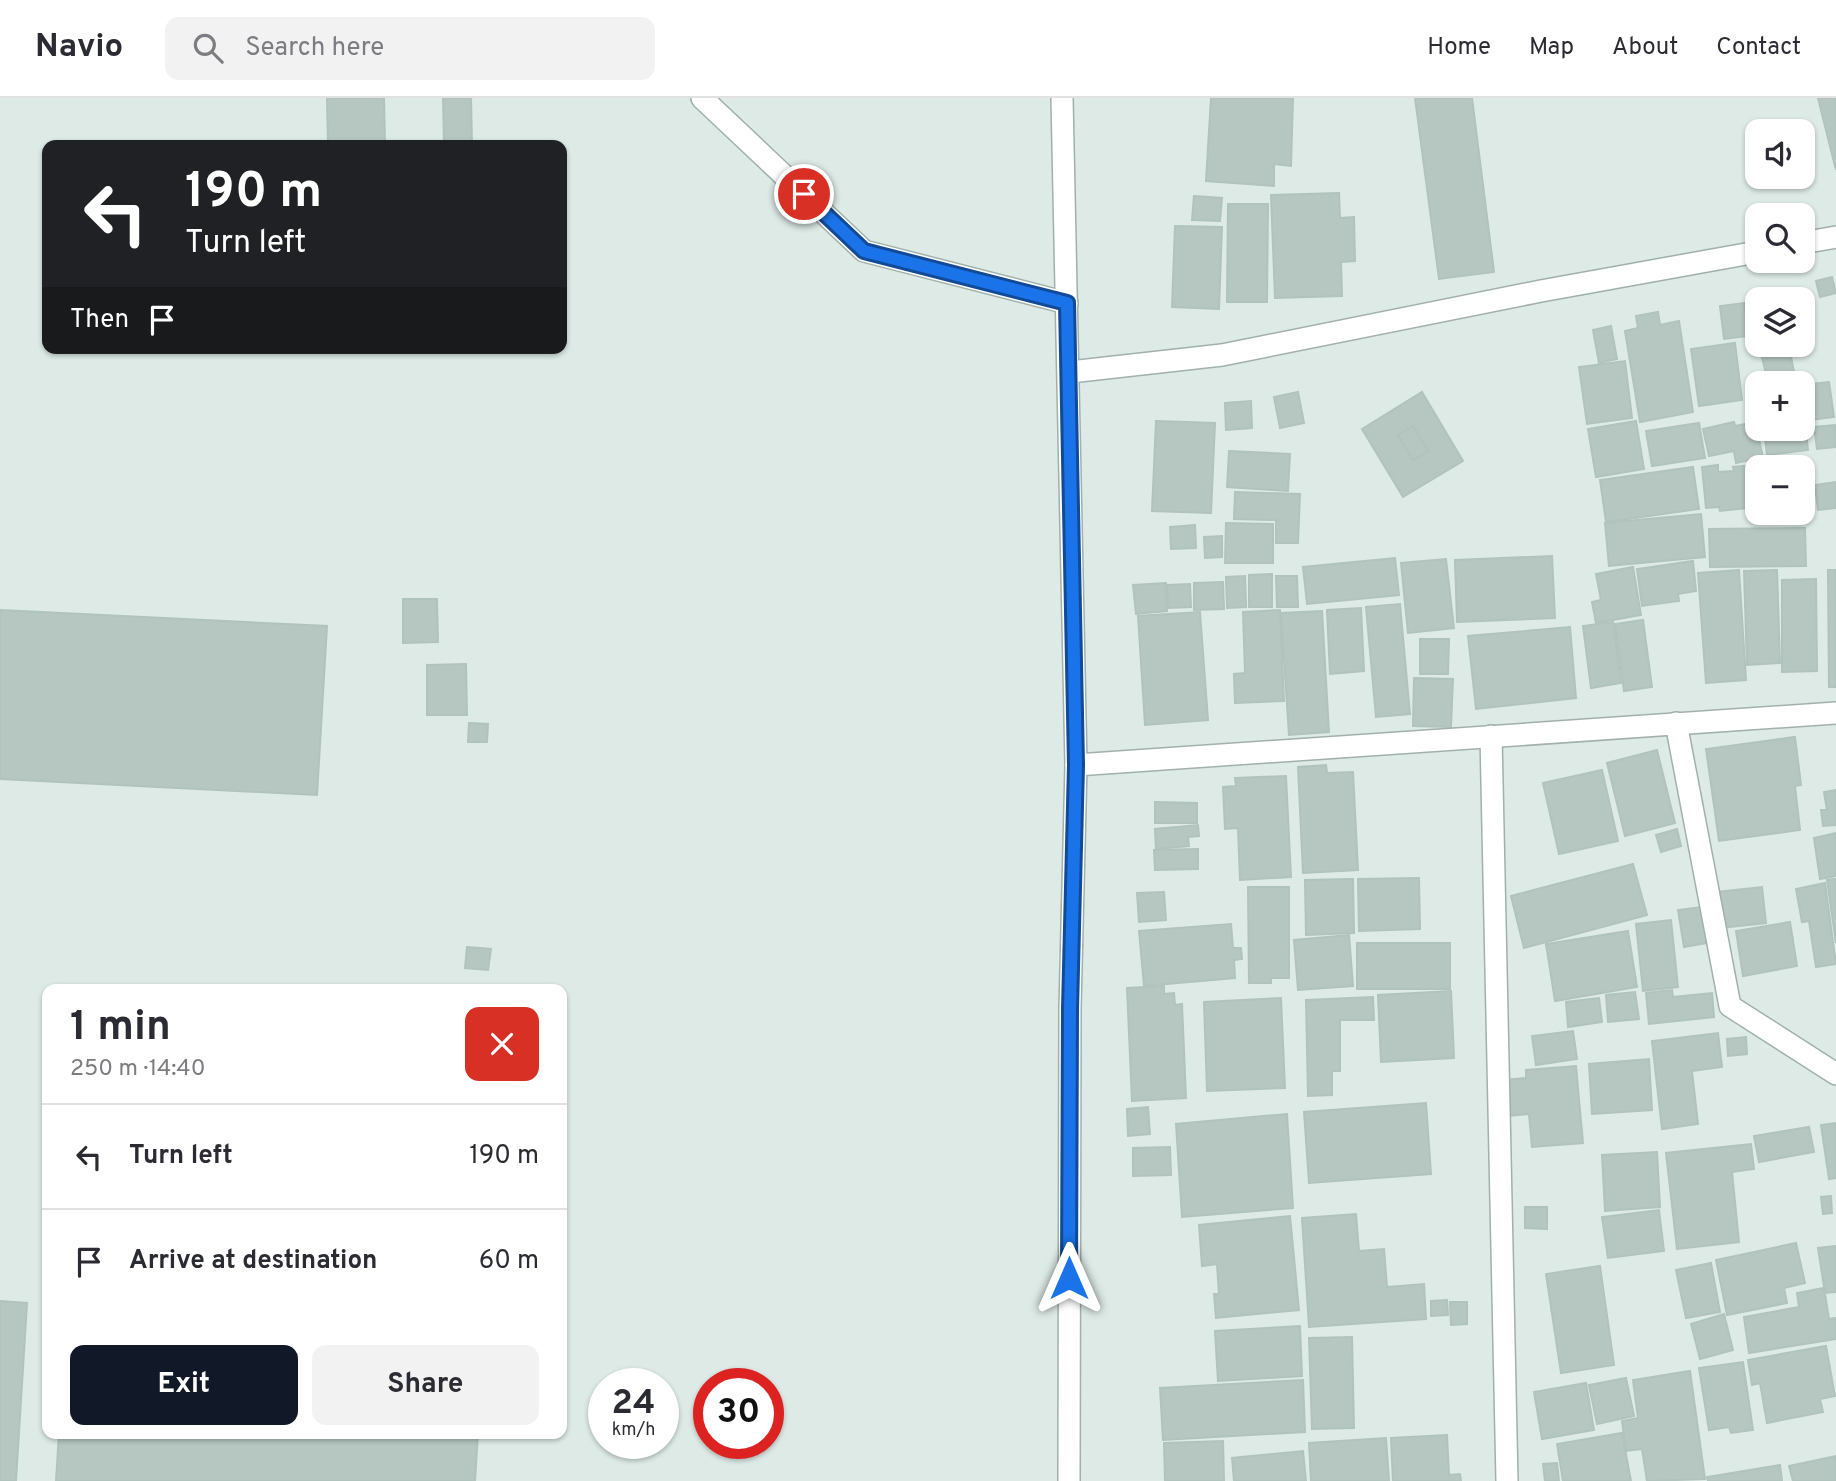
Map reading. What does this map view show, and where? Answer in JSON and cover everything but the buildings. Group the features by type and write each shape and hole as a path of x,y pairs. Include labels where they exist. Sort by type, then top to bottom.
{"street":[{"path":"702,98 864,251 1067,303"},
{"path":"1062,98 1070,372 1076,765 1070,1009 1069,1481"},
{"path":"1815,241 1836,237"},
{"path":"1070,372 1222,355 1541,291 1745,254"},
{"path":"1076,765 1836,713"},
{"path":"1676,723 1730,1006 1836,1074"},
{"path":"1491,736 1507,1481"}],"route":[{"path":"804,194 864,251 1067,303 1076,765 1070,1009 1069,1278"}]}
